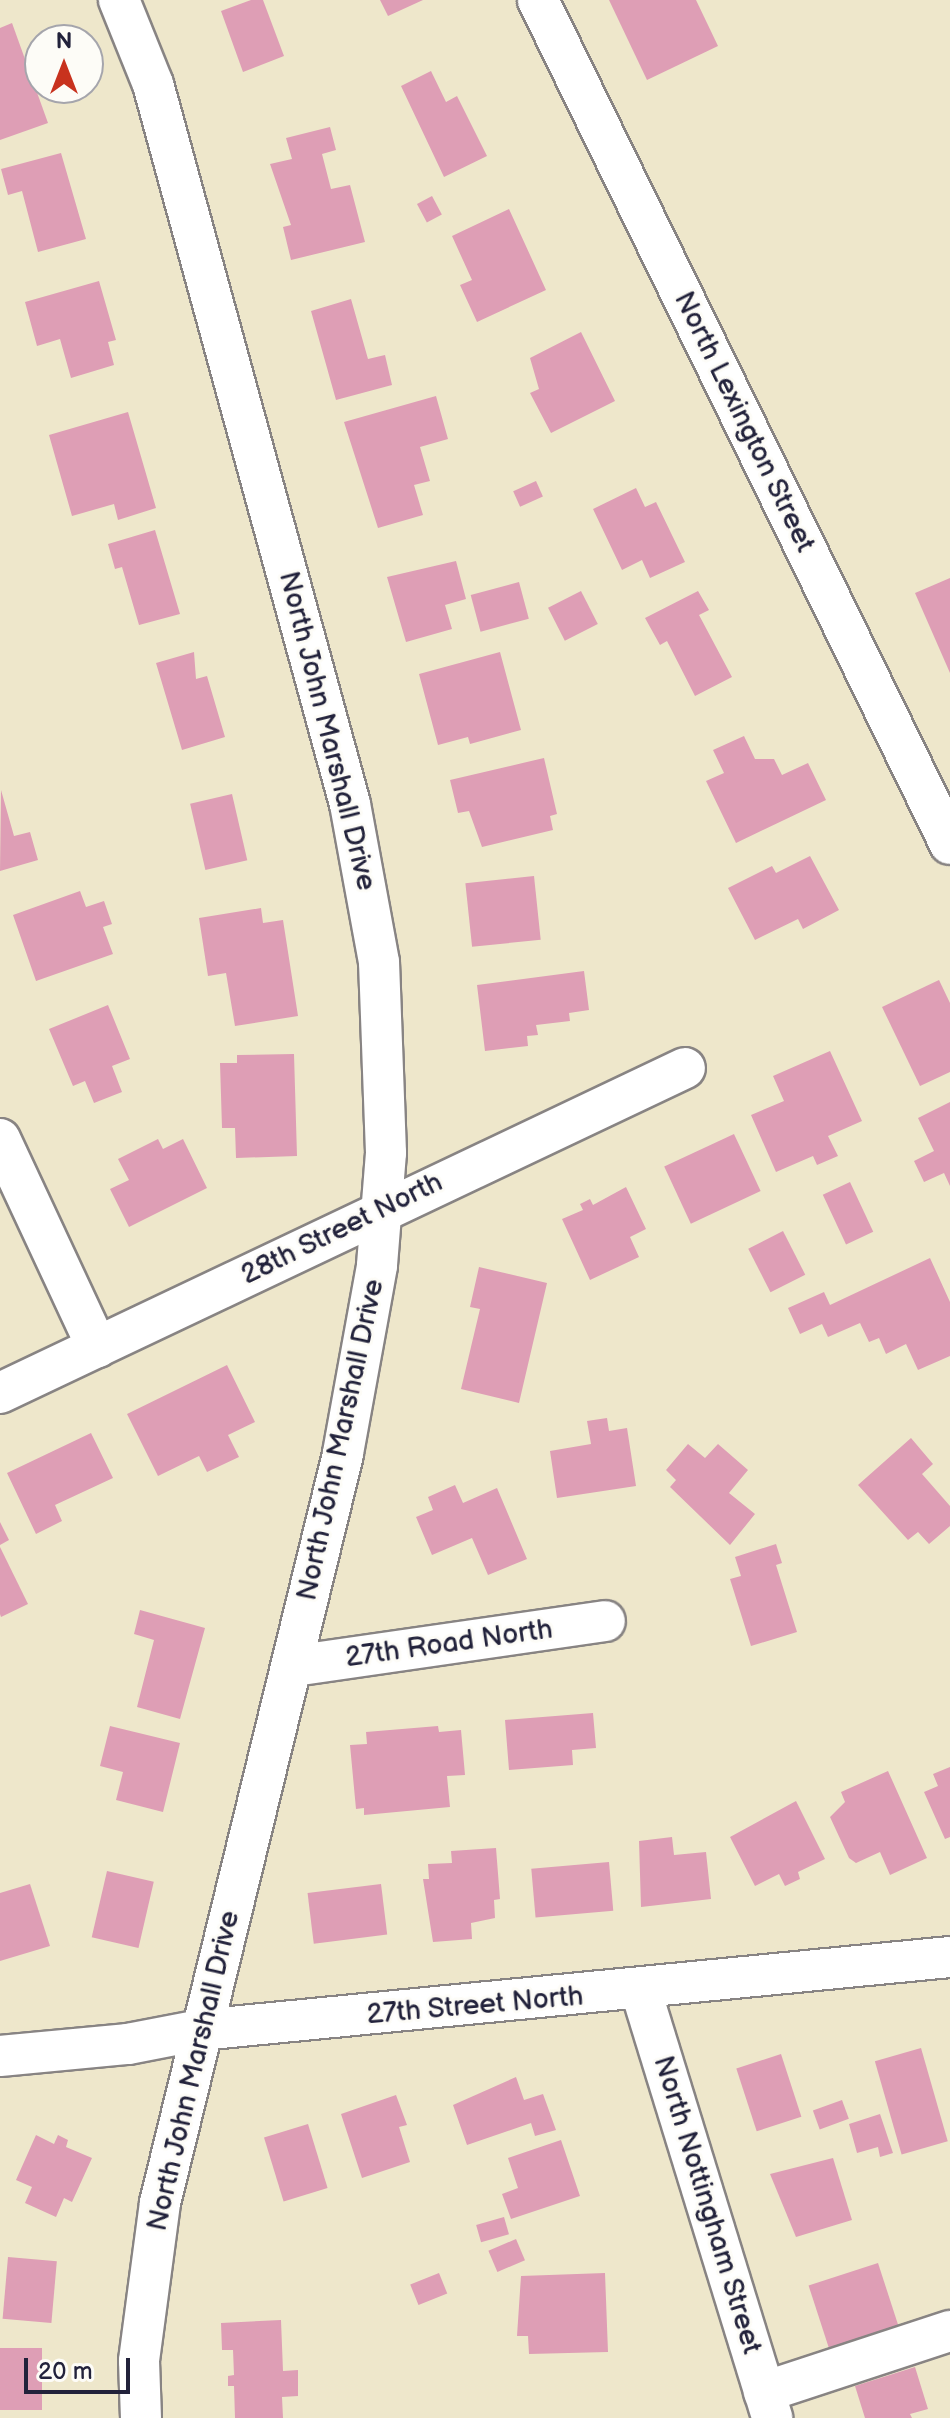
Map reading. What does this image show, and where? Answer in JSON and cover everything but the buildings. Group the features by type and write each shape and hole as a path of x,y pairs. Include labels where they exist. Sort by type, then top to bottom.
{"street":[{"name":"North John Marshall Drive","path":"119,0 153,84 350,804 379,962 384,1209 362,1364 293,1666 200,2030 160,2203 139,2361 141,2418"},
{"name":"North Lexington Street","path":"538,0 950,844"},
{"name":"28th Street North","path":"0,1393 685,1068"},
{"path":"0,1139 97,1347"},
{"name":"27th Road North","path":"293,1666 605,1621"},
{"name":"27th Street North","path":"0,2056 128,2044 200,2030 641,1991 950,1957"},
{"name":"North Nottingham Street","path":"641,1991 768,2405"},
{"path":"768,2405 950,2331"}]}
